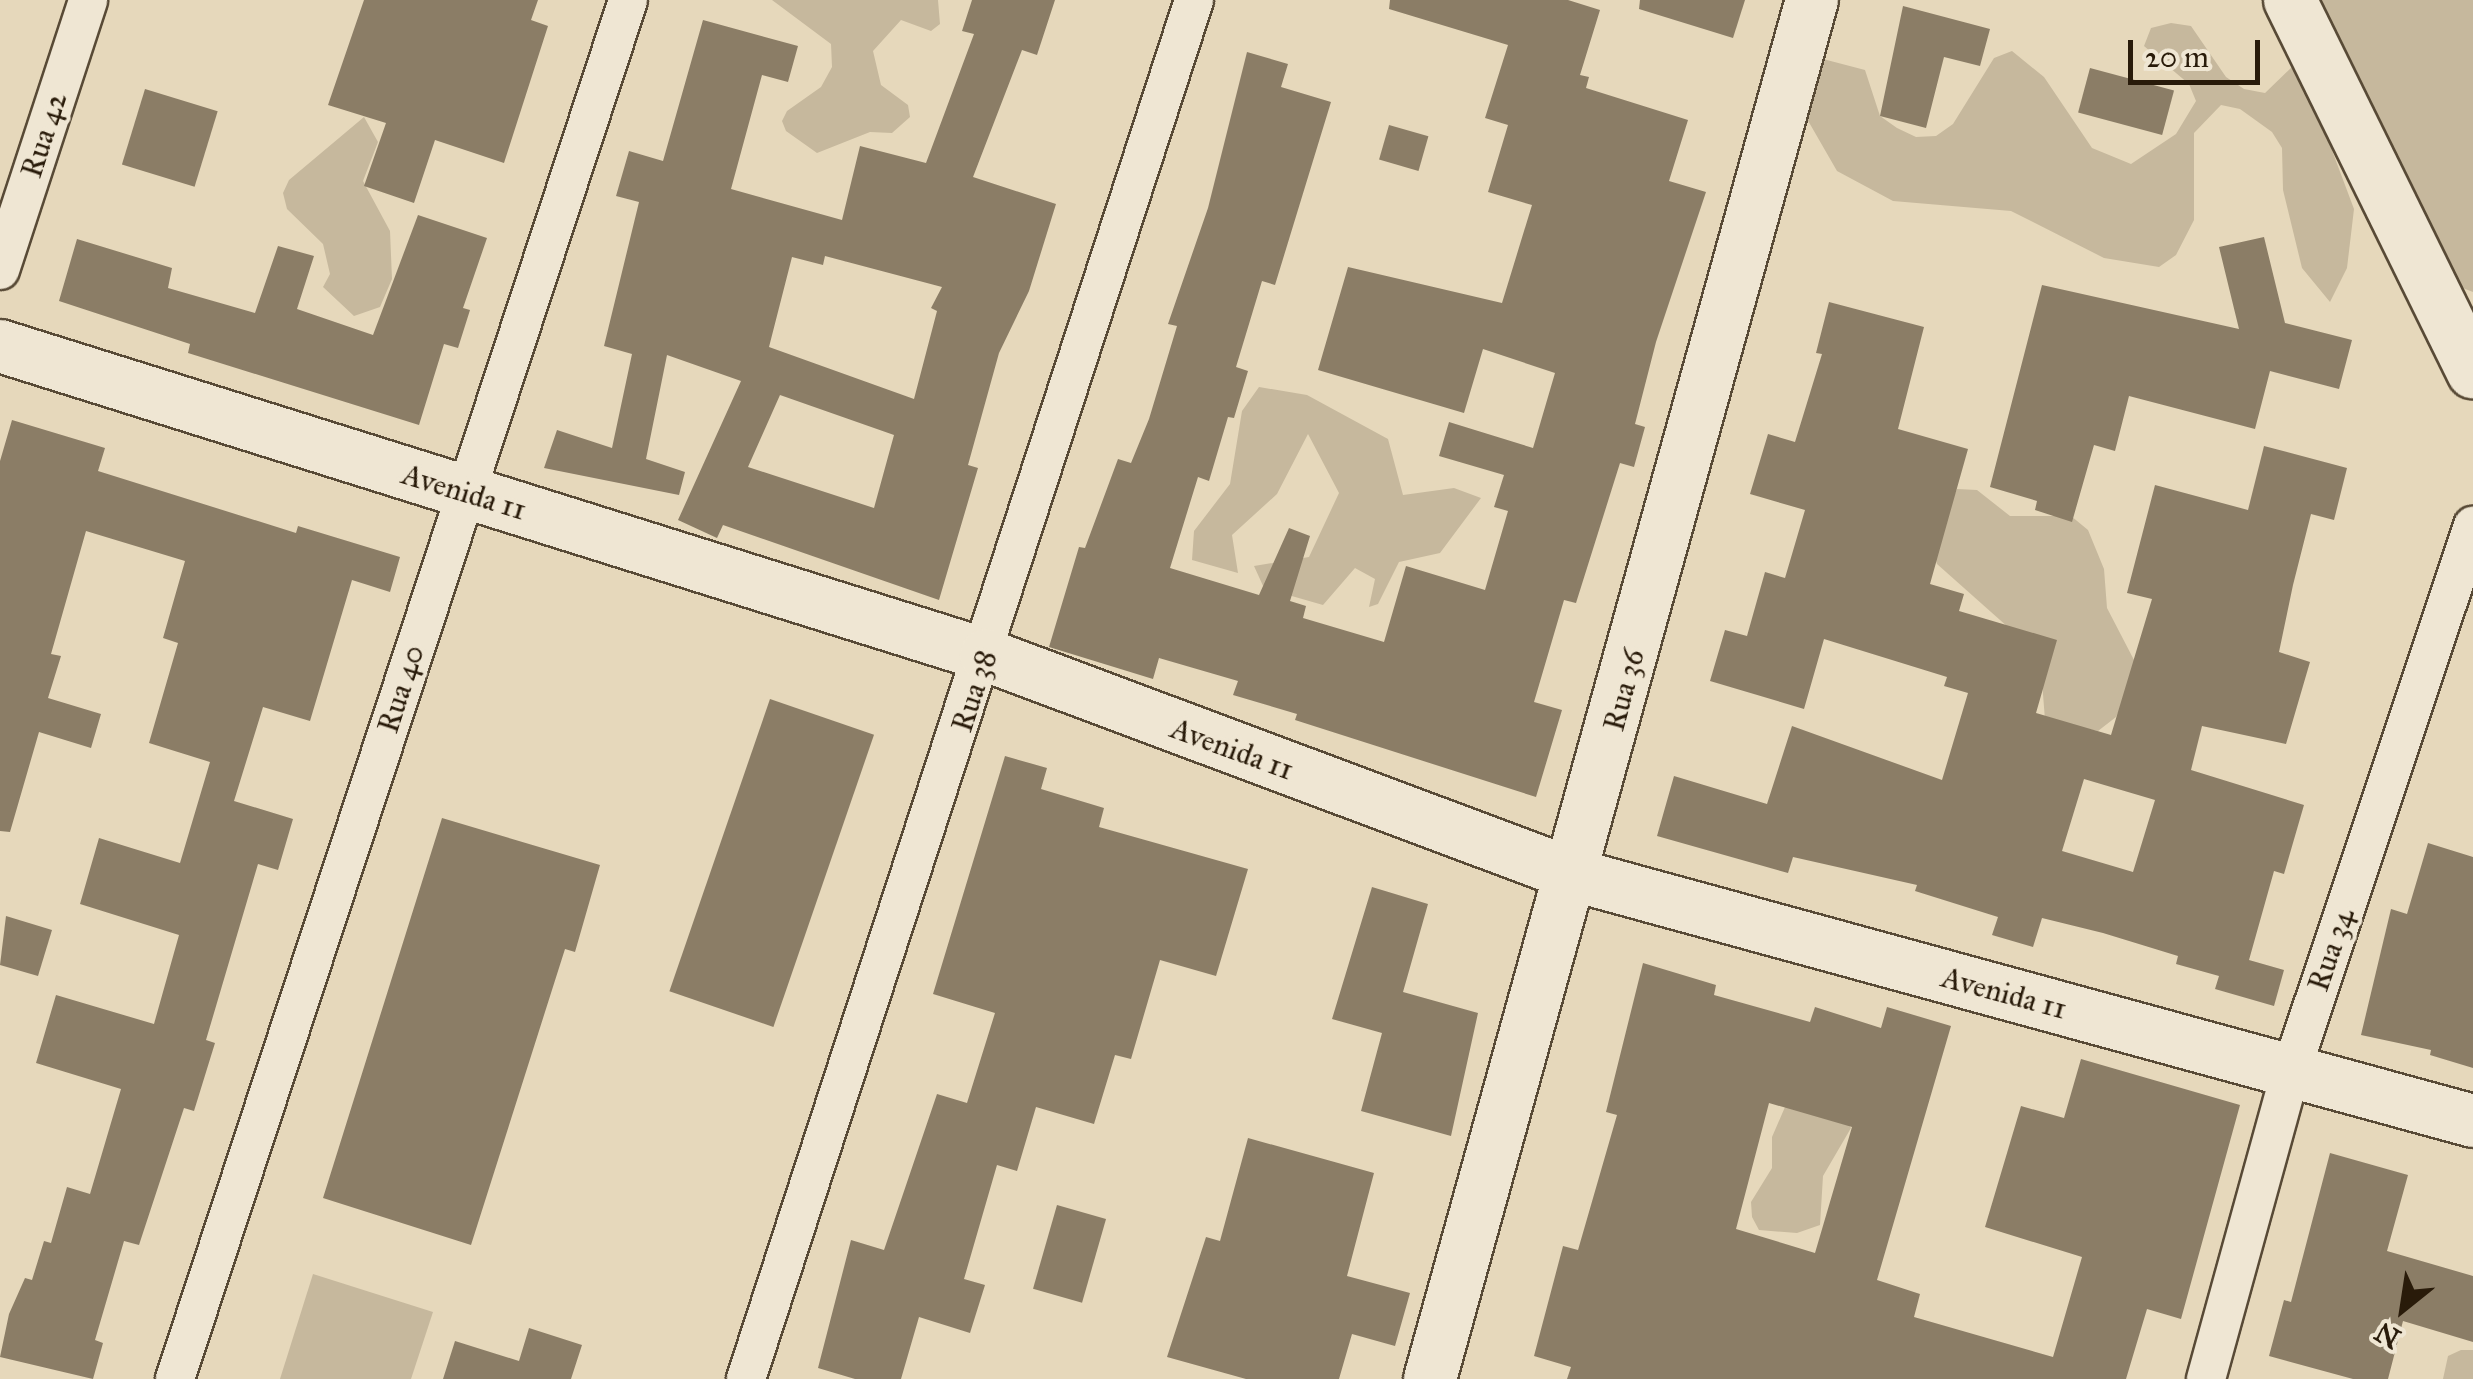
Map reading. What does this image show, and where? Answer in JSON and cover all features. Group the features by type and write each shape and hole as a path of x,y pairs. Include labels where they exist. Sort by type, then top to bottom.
{"street":[{"name":"Rua 42","path":"0,270 88,0"},
{"name":"Rua 40","path":"175,1379 628,0"},
{"name":"Rua 38","path":"746,1379 986,655 1194,0"},
{"name":"Rua 36","path":"1430,1379 1574,875 1812,0"},
{"path":"2290,0 2450,292 2473,372"},
{"name":"Avenida 11","path":"0,346 986,655 1574,875 2473,1120"},
{"name":"Rua 34","path":"2206,1379 2290,1071 2473,526"}],"shaded area":[{"path":"772,0 938,0 940,24 931,31 901,20 873,51 881,85 908,105 910,117 892,133 870,132 817,153 786,131 782,121 787,111 821,87 832,67 831,44"},
{"path":"2316,0 2473,0 2473,292 2450,283"},
{"path":"2171,23 2191,26 2226,77 2244,89 2265,93 2293,66 2312,69 2318,113 2354,209 2347,268 2330,302 2302,268 2283,190 2282,148 2272,132 2240,109 2221,105 2194,133 2194,220 2176,255 2159,267 2104,258 2011,211 1893,201 1837,171 1799,105 1823,59 1865,70 1880,116 1897,128 1916,137 1936,136 1953,124 1994,58 2012,51 2044,77 2092,148 2131,164 2176,134 2196,101 2189,84 2144,46 2151,28"},
{"path":"364,117 378,142 363,181 390,231 392,279 380,307 354,316 323,287 330,274 323,244 287,209 283,193 289,180"},
{"path":"1259,387 1307,395 1388,439 1403,495 1454,488 1481,498 1440,553 1399,562 1378,604 1369,607 1375,579 1355,568 1323,605 1264,588 1254,566 1309,557 1339,493 1308,434 1277,494 1232,535 1238,573 1192,560 1194,531 1230,484 1242,411"},
{"path":"1957,489 1977,490 2010,516 2071,516 2088,530 2104,569 2107,608 2134,660 2134,680 2116,717 2098,731 2045,720 2042,681 2009,628 1937,564 1931,545"},
{"path":"1785,1107 1843,1117 1851,1128 1823,1176 1820,1225 1797,1233 1759,1230 1752,1217 1751,1202 1772,1168 1772,1137"},
{"path":"313,1274 433,1312 411,1379 280,1379"},
{"path":"2473,1350 2473,1379 2443,1379 2448,1356"}],"building":[{"path":"364,0 538,0 531,20 548,26 504,163 435,140 414,203 364,186 386,123 328,105"},
{"path":"972,0 1055,0 1037,55 1022,50 973,177 1056,204 1029,291 999,353 968,465 978,468 939,600 723,525 717,538 678,520 741,381 667,355 646,459 685,472 679,495 544,468 557,430 612,448 632,354 604,346 639,202 616,196 629,151 663,161 703,20 798,46 788,82 762,75 731,189 842,220 860,146 926,163 974,34 962,31","holes":["825,256 942,287 931,308 937,311 914,399 769,347 792,257 823,265","780,395 894,435 874,508 748,467"]},
{"path":"1390,0 1568,0 1600,10 1580,75 1589,77 1586,88 1688,120 1669,181 1706,192 1656,342 1635,424 1645,427 1634,467 1620,463 1576,603 1564,600 1534,702 1562,710 1536,797 1295,720 1297,714 1233,695 1238,681 1159,658 1153,679 1049,647 1079,547 1085,548 1118,459 1131,463 1149,419 1177,326 1168,324 1208,208 1247,52 1288,64 1281,87 1331,102 1275,285 1262,281 1236,367 1248,371 1234,418 1228,417 1209,481 1198,477 1170,568 1259,595 1289,528 1310,536 1290,601 1306,606 1303,618 1384,642 1406,566 1485,590 1508,511 1494,507 1504,475 1439,456 1449,422 1533,448 1555,373 1483,349 1464,413 1318,370 1348,267 1502,303 1532,205 1488,192 1508,125 1485,118 1508,45 1389,9"},
{"path":"1640,0 1745,0 1733,38 1639,9"},
{"path":"1903,6 1990,29 1980,66 1944,57 1926,128 1880,116"},
{"path":"2090,68 2174,91 2162,135 2078,112"},
{"path":"145,89 218,111 195,187 122,165"},
{"path":"1389,125 1428,136 1418,171 1379,160"},
{"path":"418,215 487,238 463,308 470,310 458,348 444,344 419,425 188,353 190,344 59,301 77,239 172,268 168,288 255,313 278,246 314,256 297,309 373,335"},
{"path":"2264,237 2285,323 2352,340 2339,389 2270,371 2255,429 2129,396 2115,451 2094,445 2072,522 2035,510 2037,501 1990,487 2042,285 2239,329 2219,247"},
{"path":"1829,302 1924,327 1898,429 1968,449 1930,584 1964,594 1959,611 2057,640 2036,713 2111,735 2152,599 2127,593 2155,485 2248,510 2264,446 2347,468 2334,520 2311,514 2293,585 2279,652 2310,662 2286,744 2202,726 2191,770 2304,805 2284,874 2274,871 2249,960 2284,970 2274,1006 2215,989 2219,976 2176,964 2178,956 2103,933 2042,918 2033,947 1992,935 1998,917 1915,891 1917,885 1793,857 1788,873 1657,836 1674,776 1767,804 1792,726 1942,780 1968,693 1944,686 1947,677 1824,639 1804,709 1710,681 1725,630 1747,636 1765,572 1785,578 1805,510 1750,494 1768,434 1795,442 1822,354 1816,353","holes":["2084,779 2155,800 2133,872 2062,851"]},
{"path":"12,420 105,448 98,471 296,533 298,526 400,557 390,592 352,580 310,721 263,707 234,801 293,819 278,870 258,864 206,1040 215,1043 194,1111 184,1108 139,1245 124,1241 95,1340 103,1343 93,1379 0,1357 9,1314 25,1278 32,1280 44,1241 51,1243 67,1187 90,1194 121,1089 36,1063 56,995 154,1024 179,935 80,904 99,838 180,863 210,762 149,743 178,643 163,638 185,561 86,531 51,654 61,656 48,698 101,714 91,748 39,732 10,832 0,831 0,461"},
{"path":"770,699 874,735 773,1027 669,991"},
{"path":"1005,756 1047,768 1041,789 1104,808 1099,827 1248,869 1216,976 1160,960 1131,1059 1115,1055 1094,1124 1036,1107 1017,1171 997,1165 964,1279 985,1285 970,1333 919,1317 901,1379 855,1379 818,1368 851,1240 884,1250 937,1094 967,1103 995,1013 933,994"},
{"path":"442,818 600,865 575,952 565,949 471,1245 323,1198"},
{"path":"2428,843 2473,857 2473,1068 2430,1055 2431,1050 2361,1035 2391,909 2407,914"},
{"path":"1372,887 1428,904 1403,992 1478,1013 1451,1136 1361,1111 1382,1033 1332,1019"},
{"path":"6,916 52,930 38,976 0,965"},
{"path":"1643,963 1716,985 1714,995 1810,1022 1815,1007 1881,1028 1887,1007 1951,1026 1877,1280 1920,1294 1914,1317 2053,1357 2082,1257 1985,1227 2021,1106 2064,1118 2081,1059 2240,1105 2181,1319 2147,1309 2126,1379 1567,1379 1571,1367 1534,1356 1563,1246 1578,1250 1617,1115 1606,1112","holes":["1769,1103 1852,1127 1815,1253 1736,1229"]},
{"path":"1248,1138 1374,1173 1347,1276 1410,1293 1395,1346 1352,1334 1339,1379 1246,1379 1167,1357 1206,1237 1220,1241"},
{"path":"2330,1153 2408,1175 2387,1251 2473,1276 2473,1342 2403,1321 2388,1379 2353,1379 2269,1356 2284,1300 2291,1302"},
{"path":"1057,1205 1106,1219 1082,1303 1033,1289"},
{"path":"529,1328 582,1345 571,1379 443,1379 455,1341 519,1361"}]}
